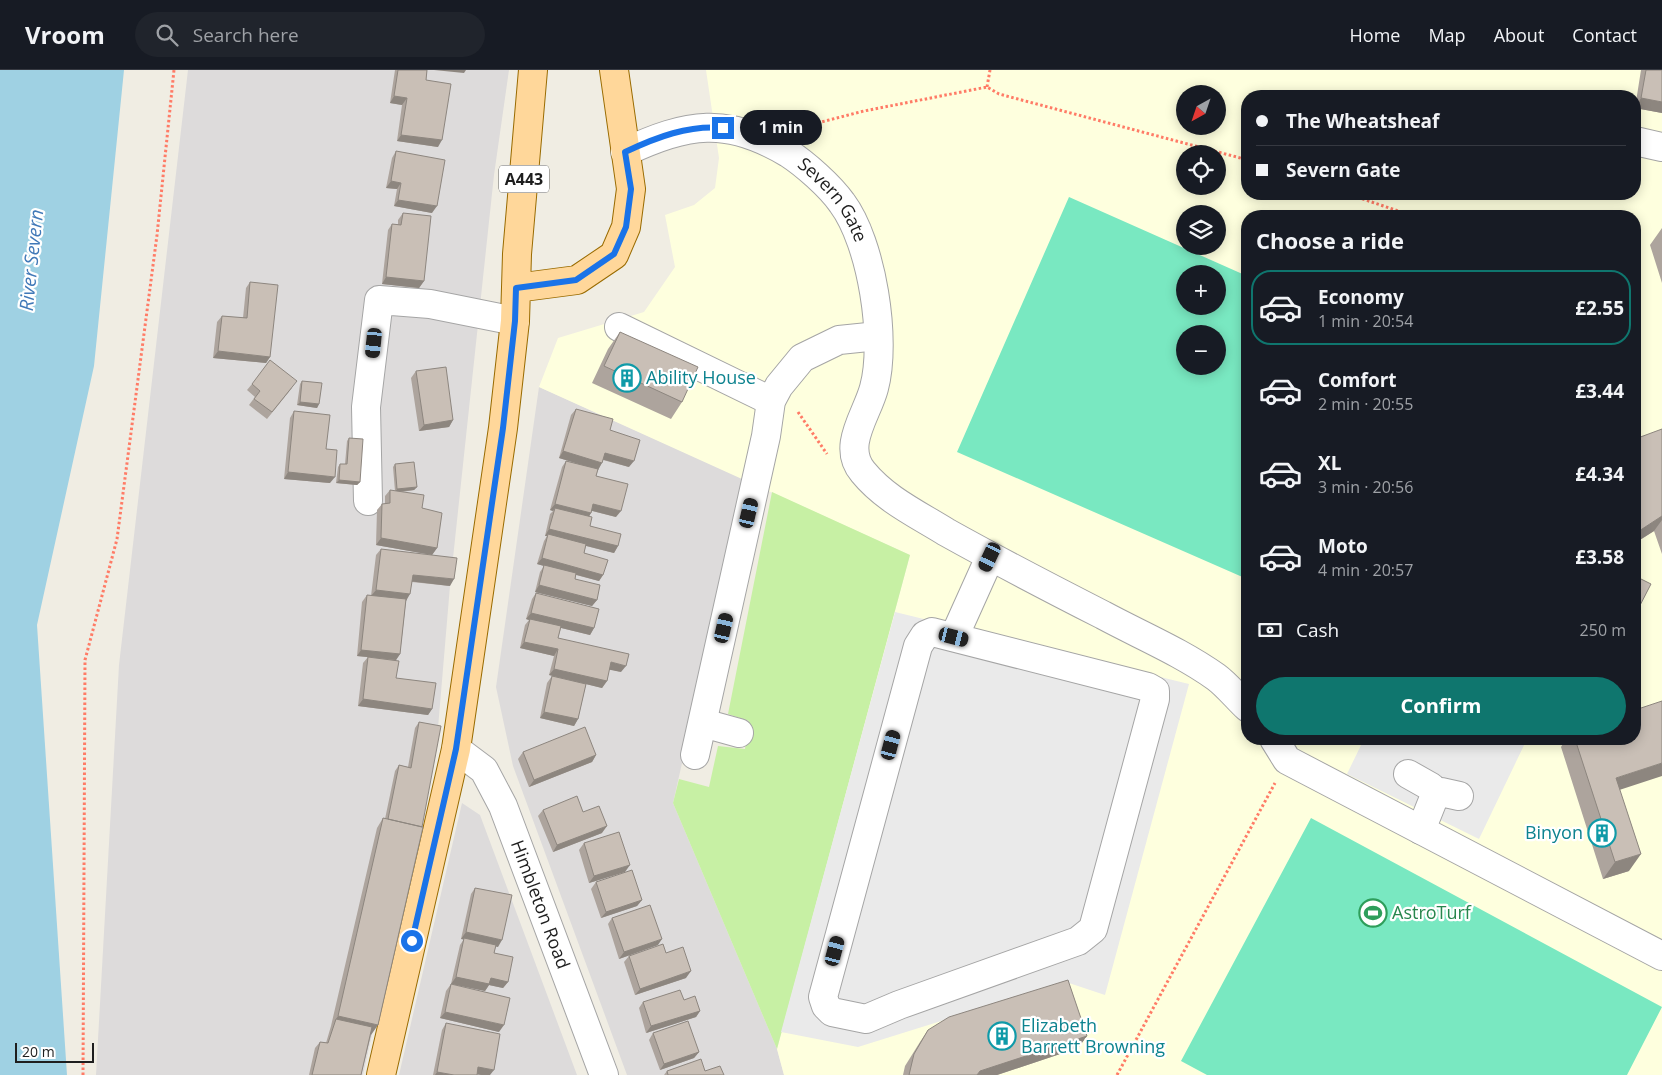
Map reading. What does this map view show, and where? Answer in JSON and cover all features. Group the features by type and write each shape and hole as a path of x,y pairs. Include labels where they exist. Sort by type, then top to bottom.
{"main road":[{"name":"A443","path":"381,1075 456,749 503,428 515,321 533,70"},
{"path":"516,288 576,280 614,254 626,227 631,189 614,70"}],"street":[{"name":"Severn Gate","path":"625,152 658,137 702,126 747,133 764,139 799,160 842,203 861,239 874,290 878,336 874,388 853,446 861,470 905,509 990,557 1158,644 1217,677 1241,701"},
{"path":"1641,142 1662,147"},
{"path":"368,501 366,407 378,300 430,304 515,321"},
{"path":"619,327 771,401"},
{"path":"696,755 766,436 771,401 779,386 802,358 839,340 878,336"},
{"path":"954,637 990,557"},
{"path":"932,632 954,637 1148,687 1155,691 1155,699 1093,929 1078,941 899,1004 866,1019 832,1012 826,1006 822,997 918,646 924,635 932,632"},
{"path":"703,723 739,733"},
{"name":"Himbleton Road","path":"456,749 484,770 503,806 604,1075"},
{"path":"1280,749 1421,830 1662,956"},
{"path":"1408,774 1447,795 1421,830"}],"path":[{"path":"83,1075 85,660 117,539 157,235 174,70"},
{"path":"987,87 990,70"},
{"path":"764,139 771,126 781,132 864,111 987,87 999,94 1241,158"},
{"path":"1366,200 1395,210"},
{"path":"1117,1075 1280,749"}],"shaded area":[{"path":"188,70 509,70 494,175 450,586 438,728 416,837 363,1075 96,1075 119,665"},
{"path":"706,70 1662,70 1662,1075 784,1075 777,1049 910,555 539,387 558,338 644,312 675,267 665,215 694,205 715,188 719,158"},
{"path":"539,387 746,480 673,803 777,1049 784,1075 627,1075 513,766 496,687"},
{"path":"895,612 1189,684 1105,995 1066,982 858,1047 781,1032"},
{"path":"1361,745 1524,745 1479,839 1347,774"},
{"path":"462,803 480,815 577,1075 399,1075"}],"green space":[{"path":"1069,197 1176,244 1176,255 1200,255 1222,265 1176,265 1176,315 1226,315 1226,267 1241,273 1241,576 957,452"},
{"path":"772,492 910,555 777,1049 673,803 679,779 709,787 718,746 745,749 749,721 728,714"},
{"name":"AstroTurf","path":"1311,818 1662,1007 1627,1075 1207,1075 1181,1061"}],"water":[{"name":"River Severn","path":"0,70 124,70 94,366 37,625 67,1075 0,1075"}],"building":[{"path":"398,70 427,70 426,80 451,84 442,140 401,135 407,98 394,96"},
{"path":"1646,70 1662,70 1662,102 1641,98"},
{"path":"396,151 445,160 437,206 398,200 401,183 391,181"},
{"path":"403,213 431,216 424,281 386,277 392,224 401,225"},
{"path":"250,282 278,285 270,357 218,351 222,316 247,318"},
{"path":"620,332 698,367 682,402 604,366"},
{"path":"270,360 297,381 272,412 254,399 260,391 252,384"},
{"path":"446,367 453,420 424,425 416,371"},
{"path":"302,381 322,383 319,404 300,402"},
{"path":"576,409 613,419 610,430 640,440 634,461 605,453 602,463 563,451"},
{"path":"294,411 330,415 326,449 337,450 335,477 288,472"},
{"path":"1662,429 1662,516 1641,530 1641,437"},
{"path":"349,438 363,439 360,482 339,480 340,464 347,464"},
{"path":"566,461 598,469 596,476 628,484 621,511 593,504 591,513 555,504"},
{"path":"414,462 417,487 397,489 395,464"},
{"path":"390,490 424,495 422,508 442,513 437,548 381,538 382,504 390,503"},
{"path":"555,508 592,517 590,526 621,534 618,546 549,529"},
{"path":"548,534 586,544 584,553 608,560 603,575 542,558"},
{"path":"381,549 457,558 454,579 413,575 410,594 376,590"},
{"path":"544,565 576,573 575,579 600,585 597,600 539,585"},
{"path":"1641,579 1651,584 1641,603"},
{"path":"536,593 599,609 594,628 531,613"},
{"path":"367,595 406,599 400,654 361,650"},
{"path":"530,619 561,626 558,638 629,654 626,666 611,662 607,681 554,669 558,649 524,642"},
{"path":"368,657 399,661 396,678 436,683 432,709 363,699"},
{"path":"552,676 586,684 578,719 544,712"},
{"path":"1662,701 1662,763 1616,778 1641,854 1615,862 1577,745 1641,745 1641,708"},
{"path":"419,722 441,726 422,827 388,819 399,765 411,768"},
{"path":"585,727 596,755 534,780 523,752"},
{"path":"577,796 583,812 599,806 607,826 557,845 543,810"},
{"path":"383,818 423,827 378,1025 338,1016"},
{"path":"619,832 630,865 594,876 584,843"},
{"path":"632,870 642,900 606,912 596,882"},
{"path":"475,888 512,895 502,940 466,932"},
{"path":"650,905 662,939 624,952 612,918"},
{"path":"464,938 496,945 494,953 513,957 508,982 491,978 489,984 456,977"},
{"path":"663,944 666,953 683,947 691,971 640,989 629,956"},
{"name":"Elizabeth Barrett Browning","path":"1068,980 1087,1036 980,1071 977,1075 909,1075 914,1054 928,1030 949,1017"},
{"path":"451,984 510,998 504,1025 445,1012"},
{"path":"680,990 684,1000 695,996 700,1011 651,1026 643,1002"},
{"path":"336,1019 372,1027 361,1075 312,1075 320,1042 328,1043"},
{"path":"688,1021 699,1052 664,1064 653,1033"},
{"path":"446,1023 500,1034 494,1070 478,1067 477,1075 454,1075 437,1072"},
{"path":"701,1059 705,1071 720,1066 724,1075 668,1075 667,1071"}],"place":[{"name":"Ability House","path":"627,378"},
{"name":"Binyon","path":"1602,833"},
{"name":"AstroTurf","path":"1373,913"},
{"name":"Elizabeth Barrett Browning","path":"1002,1036"}],"route":[{"path":"412,941 456,749 503,428 515,321 516,288 576,280 601,265 614,254 626,227 631,189 625,152 658,137 702,126 723,128"}]}
